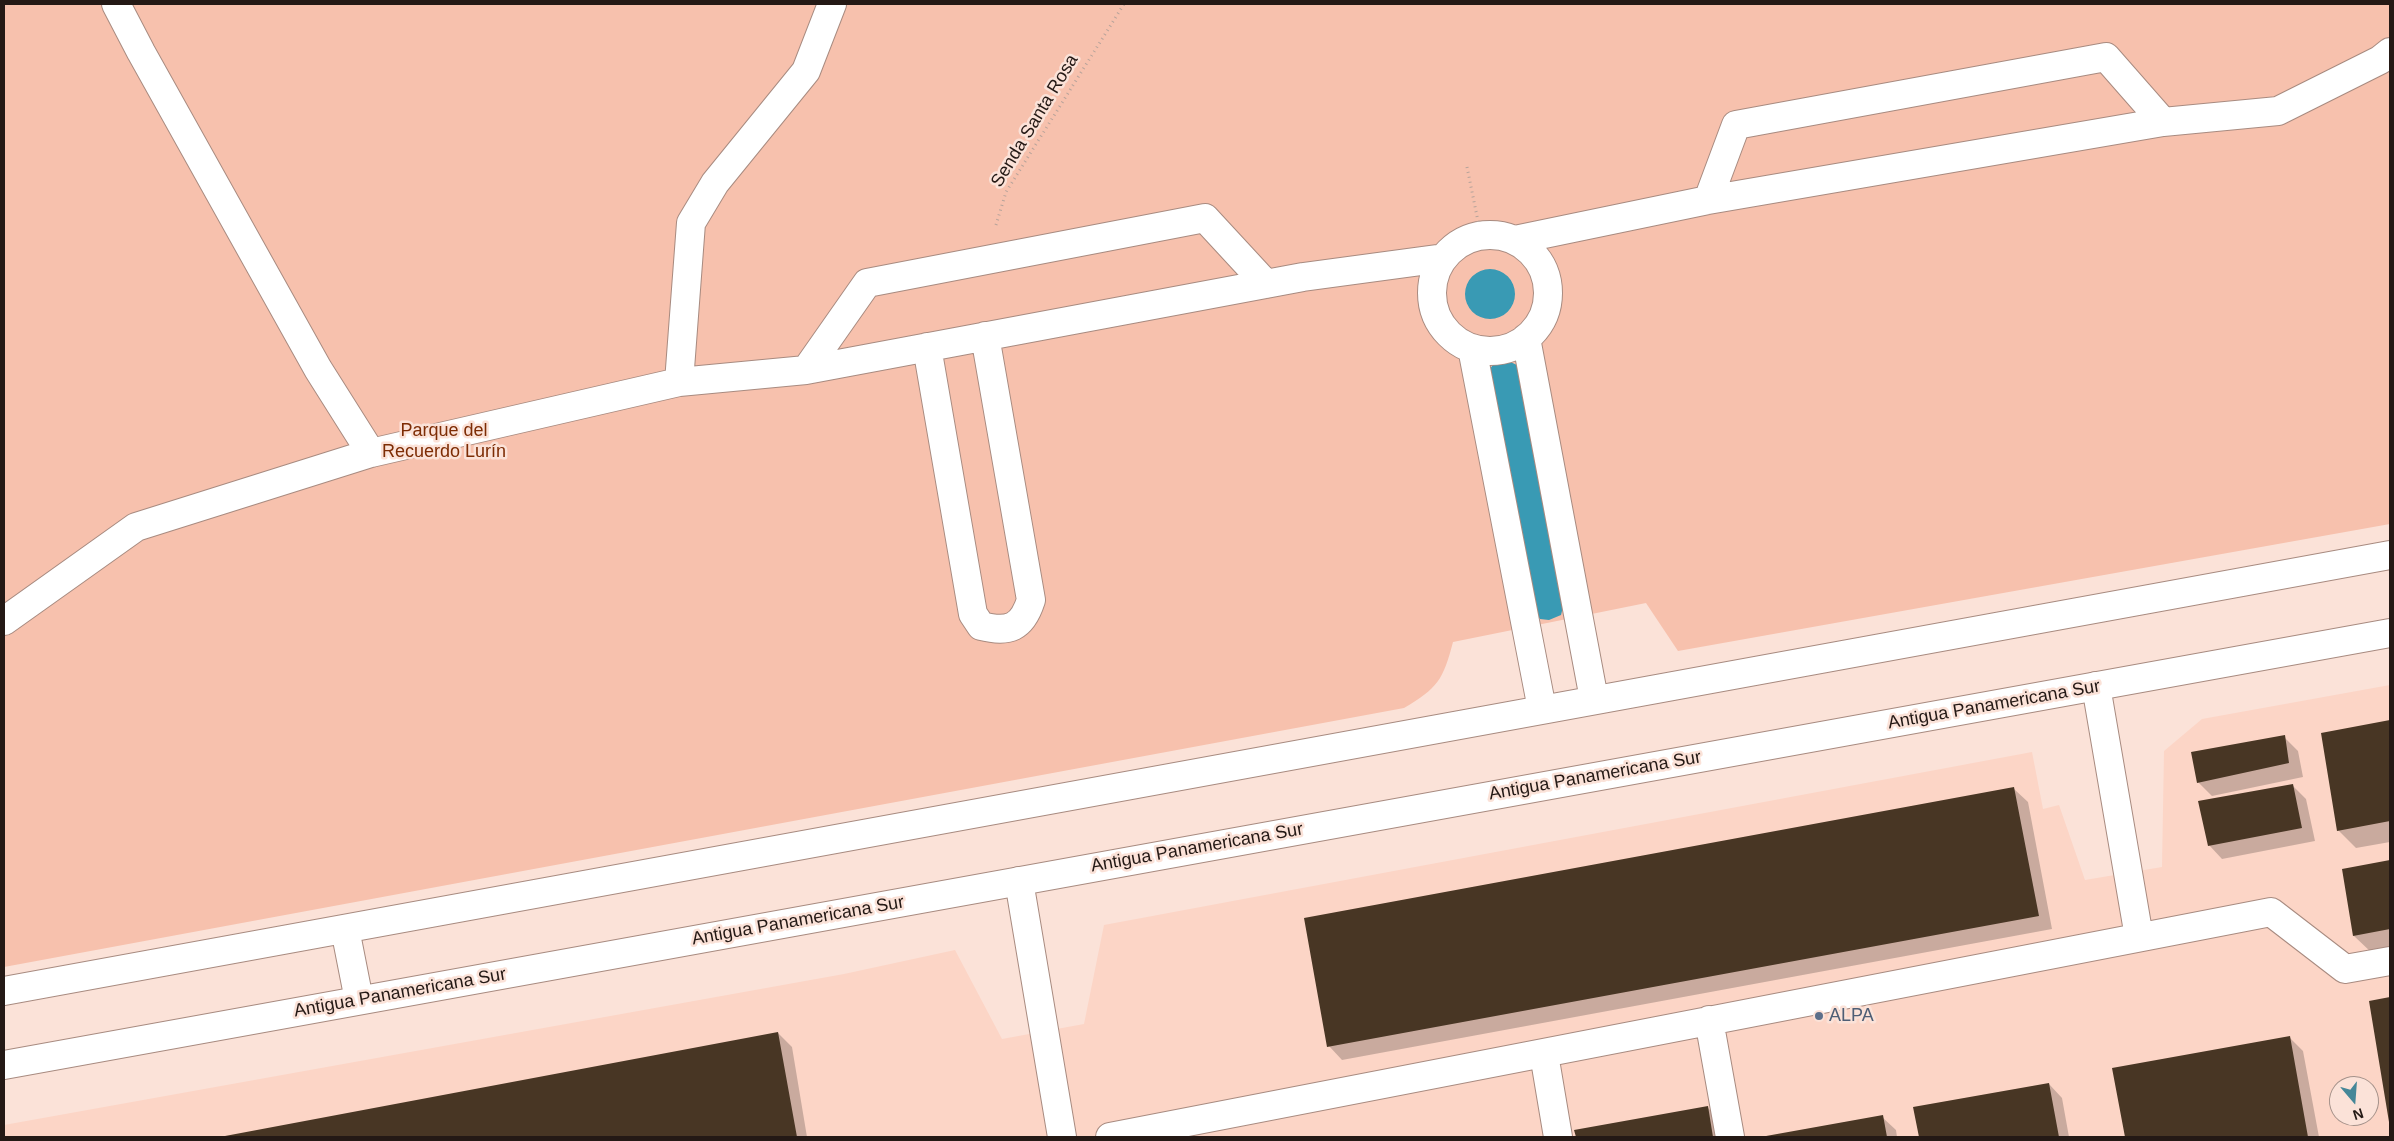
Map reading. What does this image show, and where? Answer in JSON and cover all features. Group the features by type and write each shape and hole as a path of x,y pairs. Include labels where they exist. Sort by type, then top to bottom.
{"main road":[{"path":"116,4 318,369 371,453"},
{"path":"679,382 691,223 715,183 806,71 832,4"},
{"path":"1515,240 1708,200 2163,122 2278,111 2380,60 2390,52"},
{"path":"1708,200 1736,124 2106,57 2163,122"},
{"path":"806,370 867,283 1206,218 1266,284"},
{"path":"1481,236 1502,236 1515,240 1530,250 1542,265 1548,282 1548,301 1542,318 1526,338 1504,349 1488,351 1472,348 1456,340 1443,327 1434,310 1432,292 1435,274 1444,258 1457,244 1481,236"},
{"path":"4,621 136,527 371,453 679,382 806,370 1266,284 1444,258"},
{"path":"927,347 973,614 981,626 998,630 1015,626 1027,612 1031,600 985,336"},
{"path":"1526,338 1594,699"},
{"path":"1472,348 1542,709"},
{"path":"4,991 2390,555"},
{"name":"Antigua Panamericana Sur","path":"4,1065 2390,633"},
{"path":"2096,686 2139,937"},
{"path":"1019,880 1062,1137"},
{"path":"1110,1137 2271,912 2345,969 2390,961"},
{"path":"345,928 359,1000"},
{"path":"1709,1020 1730,1137"},
{"path":"1544,1054 1558,1137"}],"path":[{"name":"Senda Santa Rosa","path":"986,260 1006,192 1124,4"},
{"path":"1467,167 1481,236"}],"shaded area":[{"path":"2390,685 2390,1137 4,1137 4,1125 844,974 955,950 1002,1039 1084,1024 1104,925 2032,752 2043,809 2059,805 2085,880 2162,867 2164,751 2202,719"}],"green space":[{"name":"Parque del Recuerdo Lurín","path":"4,4 2390,4 2390,524 1678,651 1646,603 1453,642 1446,666 1438,682 1425,695 1404,708 4,967"}],"water":[{"path":"1485,269 1495,269 1508,276 1515,289 1515,299 1508,312 1495,319 1485,319 1476,315 1469,308 1465,299 1465,289 1469,280 1476,273"},
{"path":"1506,360 1517,365 1563,607 1561,615 1549,620 1540,619 1536,614 1490,369 1495,362"}],"building":[{"path":"2390,720 2390,821 2337,831 2321,733"},
{"path":"2285,735 2289,763 2197,783 2191,752"},
{"path":"2293,784 2302,828 2208,846 2198,801"},
{"path":"2014,787 2039,916 1327,1047 1304,918"},
{"path":"2390,860 2390,929 2353,936 2342,869"},
{"path":"2390,997 2390,1122 2389,1122 2369,1001"},
{"path":"778,1032 797,1137 225,1137 225,1136"},
{"path":"2290,1036 2308,1137 2125,1137 2112,1068"},
{"path":"2049,1083 2059,1137 1919,1137 1913,1107"},
{"path":"1708,1106 1713,1137 1576,1137 1574,1130"},
{"path":"1883,1115 1887,1137 1766,1137 1766,1136"}],"place":[{"name":"ALPA","path":"1819,1016"}]}
